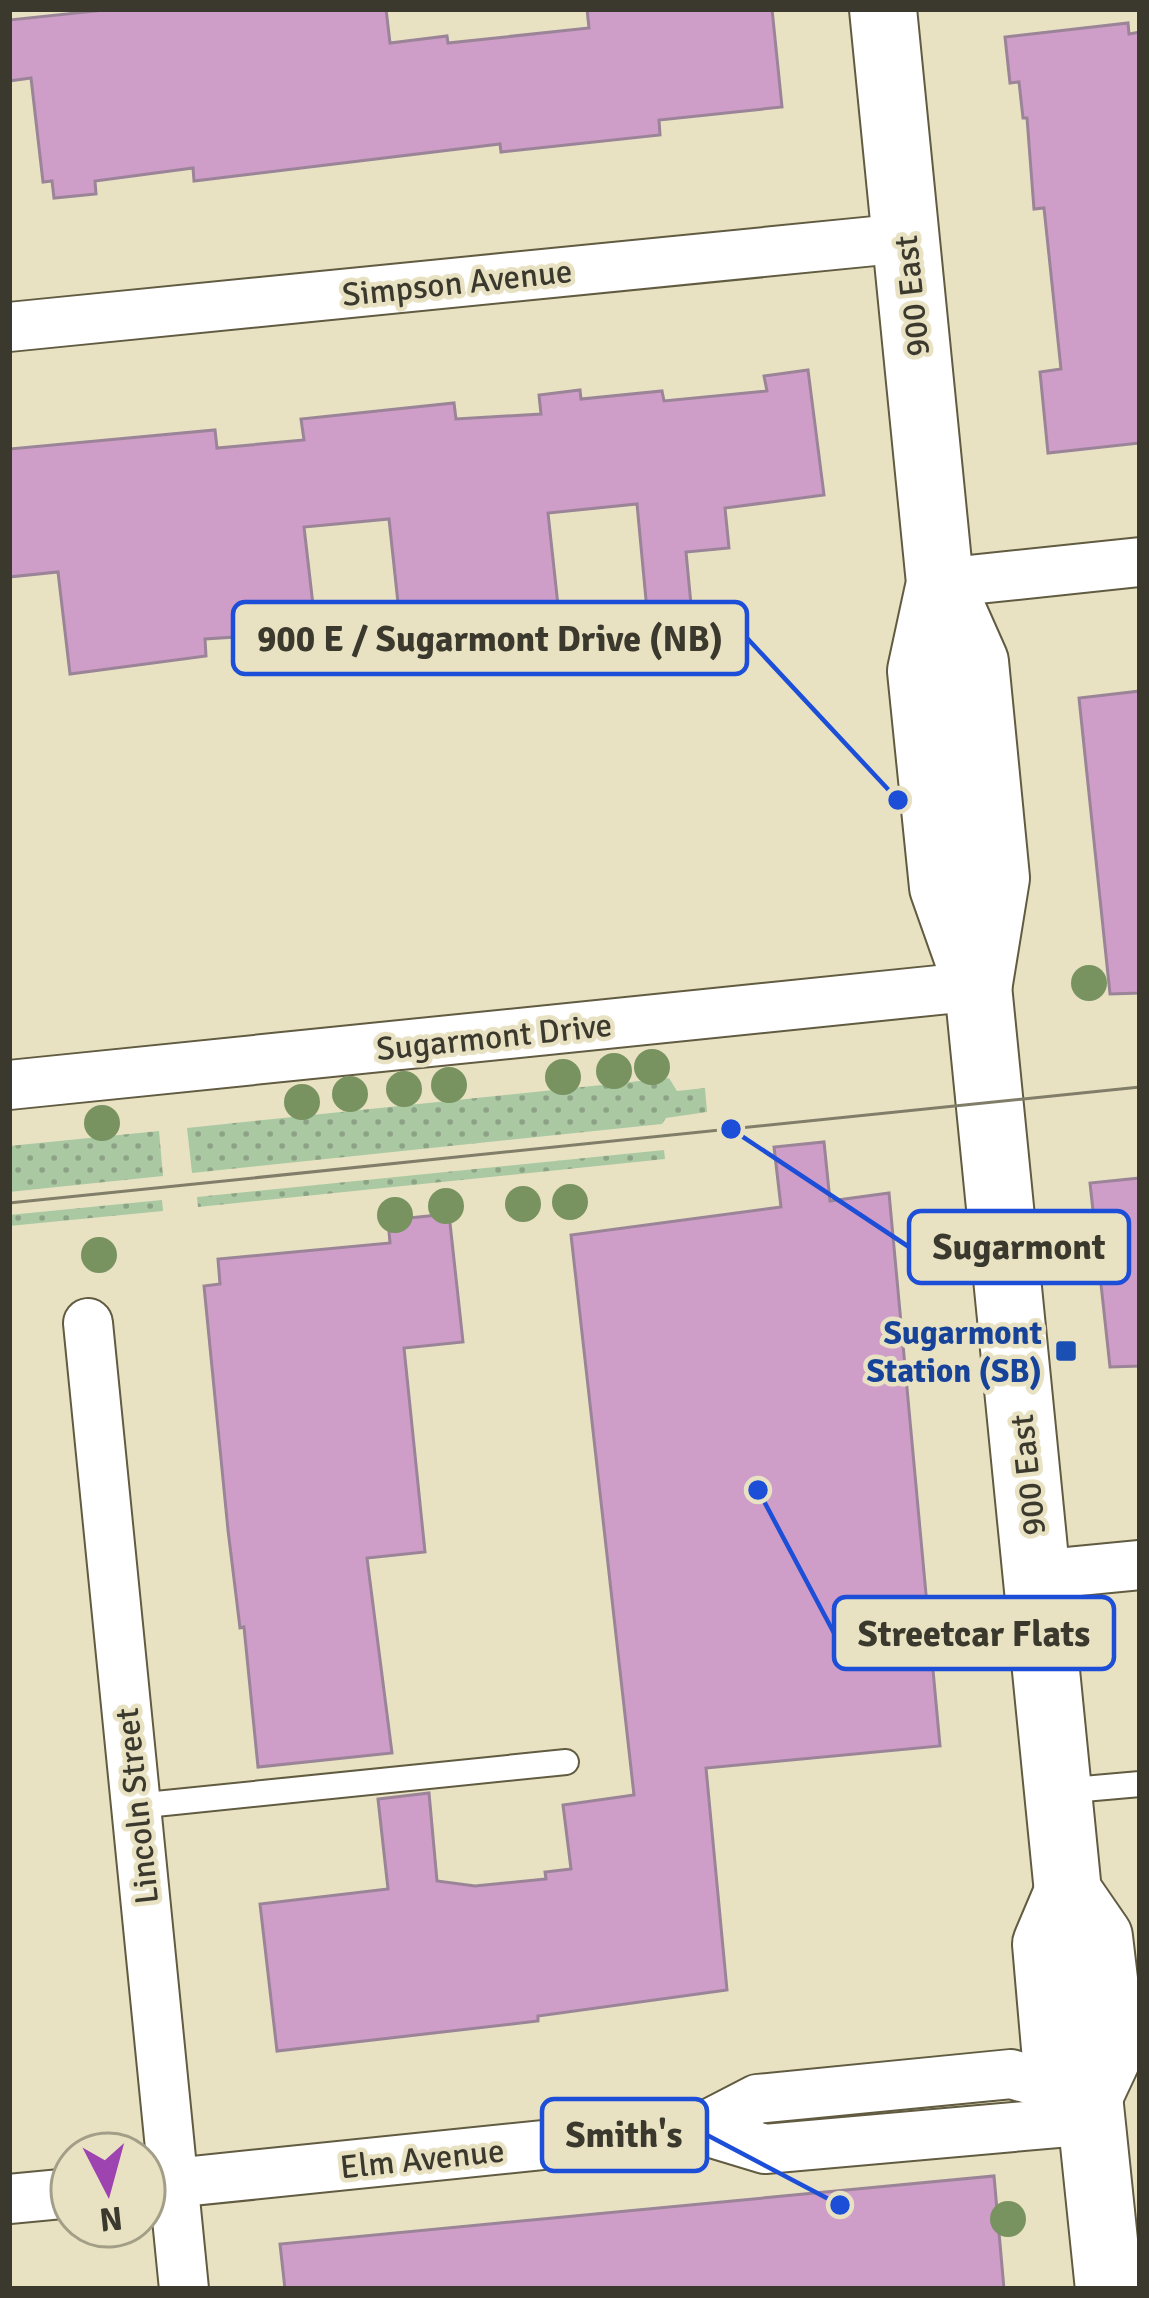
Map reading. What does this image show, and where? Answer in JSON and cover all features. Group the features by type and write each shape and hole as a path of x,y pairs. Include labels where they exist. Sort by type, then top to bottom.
{"street":[{"name":"900 East","path":"883,9 940,583 975,662 996,878 978,986 1068,1892 1046,1944 1055,2048 1090,2108 1109,2289"},
{"name":"Simpson Avenue","path":"9,327 905,238"},
{"path":"940,583 1140,562"},
{"name":"Sugarmont Drive","path":"9,1084 978,986"},
{"name":"Lincoln Street","path":"88,1323 136,1806 156,2130"},
{"path":"1036,1576 1140,1564"},
{"name":"Elm Avenue","path":"168,2183 699,2129 765,2150 1090,2108"},
{"path":"9,2200 48,2196"},
{"name":"Lincoln Street","path":"168,2222 184,2289"}],"lane":[{"path":"136,1806 566,1762"},
{"path":"1059,1792 1140,1784"}],"green space":[{"path":"669,1078 677,1091 705,1088 707,1112 666,1118 662,1124 192,1173 187,1128"},
{"path":"159,1131 163,1176 9,1192 9,1146"},
{"path":"664,1150 665,1159 198,1207 197,1197"},
{"path":"162,1200 163,1211 9,1226 9,1215"}],"building":[{"path":"114,9 386,9 390,43 447,36 448,43 589,28 587,9 772,9 782,107 659,120 660,135 501,152 500,144 194,181 193,168 95,181 96,194 54,198 52,181 43,182 31,78 9,81 9,20"},
{"path":"1128,23 1129,34 1140,32 1140,443 1048,453 1040,372 1061,369 1044,208 1034,209 1027,118 1023,118 1019,82 1010,83 1005,37"},
{"path":"808,370 824,495 725,508 729,548 686,552 692,615 648,621 637,504 548,513 560,624 533,628 402,640 389,519 304,527 313,605 233,613 235,637 205,639 206,656 70,674 58,572 9,577 9,449 215,430 217,448 304,440 301,419 454,403 456,419 541,414 539,395 580,390 581,399 662,391 664,401 767,391 764,376"},
{"path":"1140,691 1140,993 1110,994 1079,698"},
{"path":"824,1142 830,1201 889,1193 940,1746 706,1768 727,1990 538,2016 538,2021 277,2051 260,1904 388,1889 378,1799 429,1793 437,1881 475,1886 546,1879 545,1872 571,1869 563,1805 634,1795 571,1235 781,1207 774,1147"},
{"path":"1140,1178 1140,1366 1110,1367 1090,1183"},
{"path":"449,1214 463,1342 404,1348 425,1552 367,1558 392,1753 258,1767 204,1286 220,1284 218,1259 390,1243 388,1220"},
{"path":"994,2176 1004,2289 285,2289 280,2244"}],"tram line":[{"path":"9,1203 1140,1087"}],"place":[{"name":"900 E / Sugarmont Drive (NB)","path":"898,800"},
{"name":"Sugarmont","path":"731,1129"},
{"name":"Sugarmont Station (SB)","path":"1066,1351"},
{"name":"Streetcar Flats","path":"758,1490"},
{"name":"Smith's","path":"840,2205"}]}
